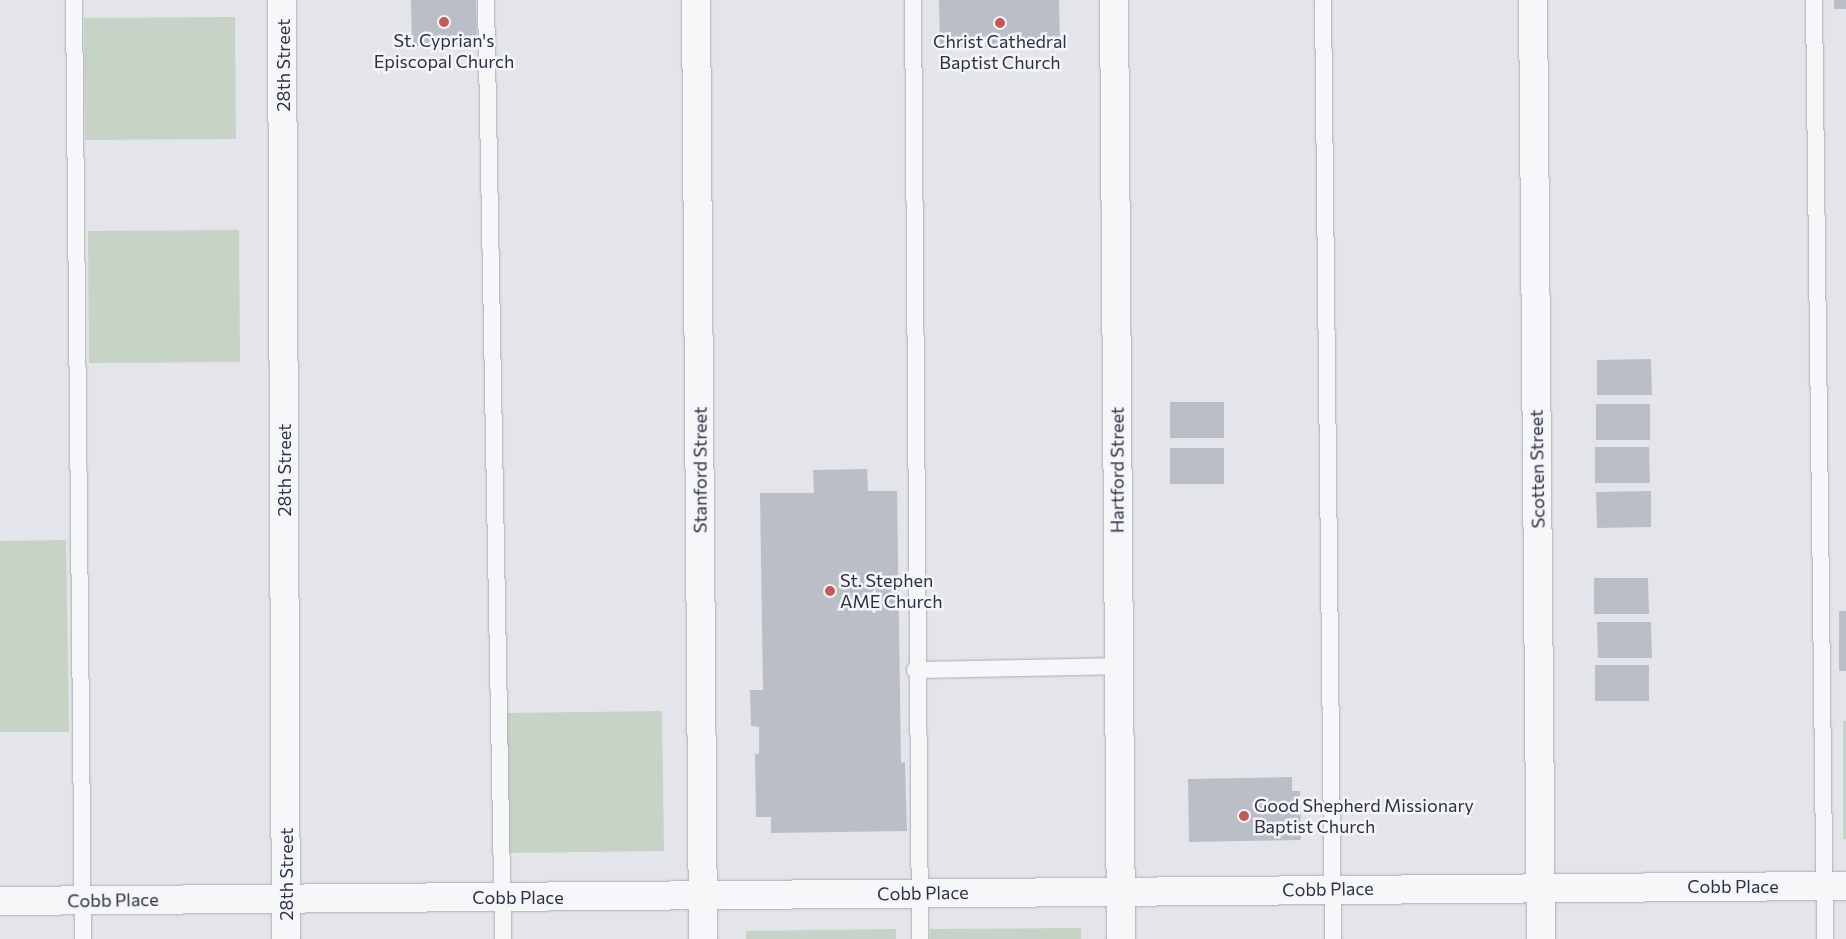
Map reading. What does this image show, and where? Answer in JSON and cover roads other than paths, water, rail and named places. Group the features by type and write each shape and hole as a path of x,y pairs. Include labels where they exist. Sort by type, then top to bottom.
{"street":[{"name":"28th Street","path":"282,0 286,939"},
{"name":"Stanford Street","path":"696,0 703,939"},
{"name":"Hartford Street","path":"1114,0 1121,939"},
{"name":"Scotten Street","path":"1533,0 1541,939"},
{"name":"Cobb Place","path":"0,901 1835,886"}],"lane":[{"path":"74,0 84,939"},
{"path":"486,0 502,939"},
{"path":"913,0 915,670 920,939"},
{"path":"1324,0 1333,939"},
{"path":"1814,0 1835,886 1825,939"},
{"path":"915,670 1119,666"}],"place":[{"name":"St. Cyprian's Episcopal Church","path":"444,22"},
{"name":"Christ Cathedral Baptist Church","path":"1000,23"},
{"name":"St. Stephen AME Church","path":"830,591"},
{"name":"Good Shepherd Missionary Baptist Church","path":"1244,816"}]}
